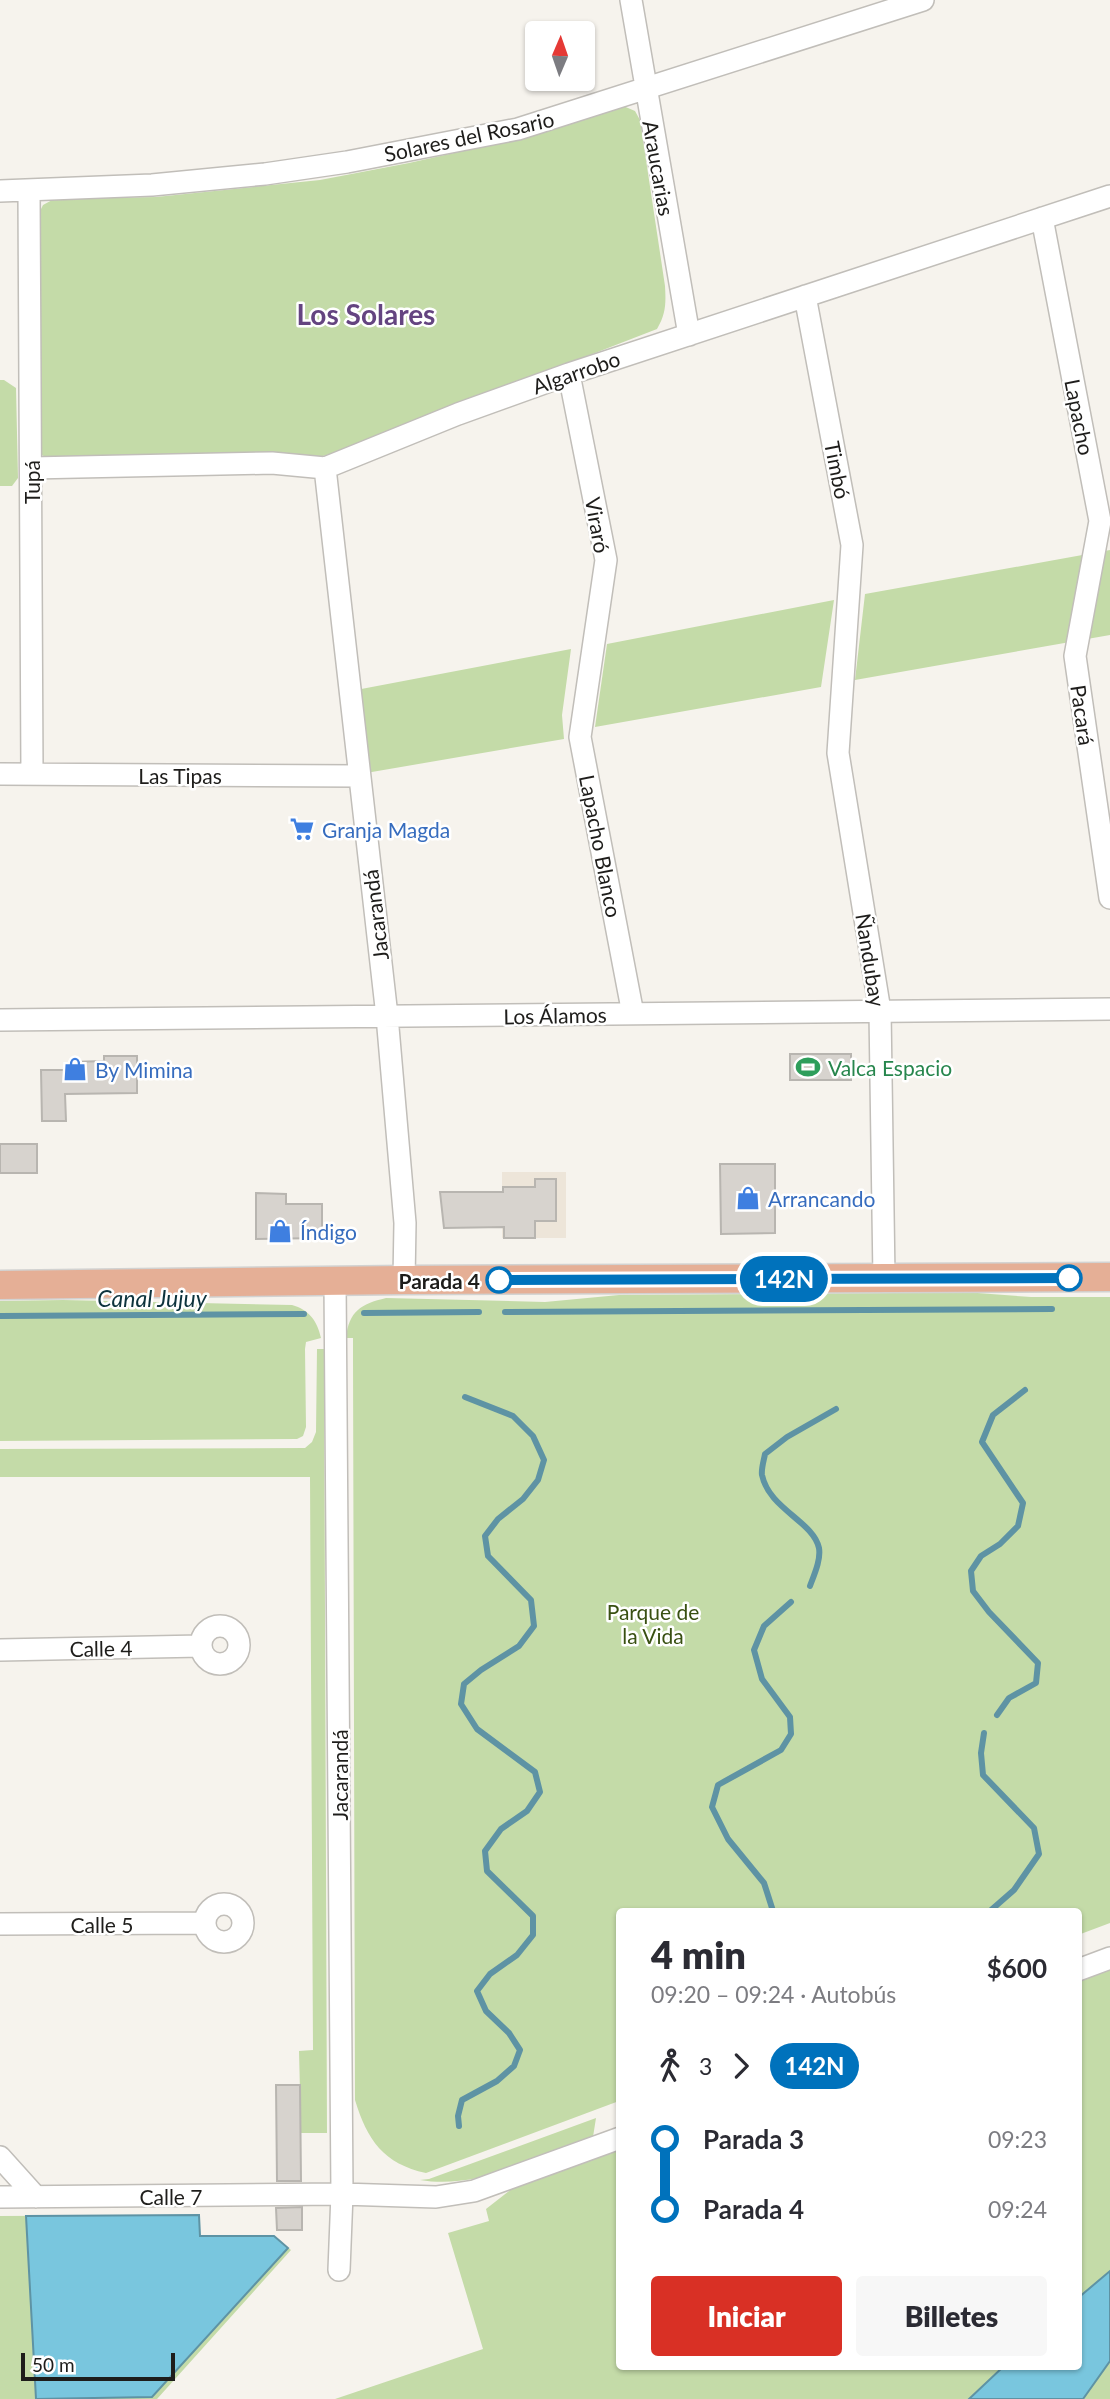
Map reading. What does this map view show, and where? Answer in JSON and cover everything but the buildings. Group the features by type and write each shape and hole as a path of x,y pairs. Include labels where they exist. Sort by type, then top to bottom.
{"main road":[{"path":"0,1285 404,1280 1108,1278"}],"street":[{"name":"Araucarias","path":"631,0 689,335"},
{"name":"Solares del Rosario","path":"0,191 152,185 265,174 347,162 518,129 923,0"},
{"name":"Tupá","path":"30,190 32,774"},
{"name":"Algarrobo","path":"31,468 272,463 324,468 458,414 569,374 1110,196"},
{"name":"Lapacho","path":"1042,218 1100,521 1075,656"},
{"name":"Timbó","path":"805,296 852,545 845,644"},
{"name":"Viraró","path":"569,374 606,560 589,677"},
{"name":"Jacarandá","path":"324,468 387,1016 405,1223 404,1280"},
{"name":"Ñandubay","path":"845,644 838,753 880,1011 884,1278"},
{"name":"Pacará","path":"1075,656 1110,898"},
{"name":"Lapacho Blanco","path":"589,677 580,737 633,1014"},
{"name":"Las Tipas","path":"0,774 359,776"},
{"name":"Los Álamos","path":"0,1020 1110,1009"},
{"name":"Jacarandá","path":"335,1281 342,2194 339,2270"},
{"name":"Calle 4","path":"0,1650 201,1646"},
{"name":"Calle 5","path":"0,1924 205,1923"},
{"path":"1082,1968 1110,1958"},
{"name":"Calle 7","path":"0,2197 342,2194 436,2197 474,2191 616,2139"},
{"path":"0,2157 36,2197"}],"shaded area":[{"path":"502,1172 566,1172 566,1238 502,1238"}],"green space":[{"path":"621,105 635,111 640,120 665,286 665,308 657,329 345,450 319,457 50,460 42,455 39,446 37,217 43,205 54,199 156,197 320,180 543,133"},
{"path":"0,380 16,388 18,478 12,486 0,486"},
{"path":"1110,550 1110,635 855,680 865,594"},
{"path":"834,600 821,687 595,727 607,644"},
{"path":"571,649 562,715 564,739 366,773 356,690"},
{"name":"Parque de la Vida","path":"937,1290 1031,1297 1110,1297 1110,1923 1082,1934 1082,1908 616,1908 616,2102 426,2173 399,2163 379,2148 372,2138 355,2100 353,1338 346,1338 353,1315 363,1306 386,1298 545,1302 619,1295 892,1293"},
{"path":"0,1301 292,1305 303,1310 315,1321 321,1338 306,1342 306,1427 303,1436 297,1439 0,1441"},
{"path":"317,1349 324,1349 327,2133 301,2133 299,2051 313,2050 310,1477 0,1477 0,1449 305,1448 312,1442 316,1432"},
{"path":"1110,1967 1110,2399 335,2399 483,2349 448,2233 489,2221 486,2209 514,2187 616,2146 616,2370 1082,2370 1082,1978"},
{"path":"596,2118 593,2137 509,2170 464,2180 420,2180 429,2179"},
{"path":"199,2215 200,2236 274,2236 291,2250 157,2399 0,2399 0,2216"}],"water":[{"path":"199,2215 200,2236 274,2236 288,2248 152,2397 36,2399 26,2216"},
{"path":"1110,2271 1110,2361 1083,2399 969,2399 1000,2370 1082,2370 1082,2295"}],"waterway":[{"name":"Canal Jujuy","path":"505,1312 1052,1309"},
{"name":"Canal Jujuy","path":"364,1313 479,1312"},
{"name":"Canal Jujuy","path":"0,1316 304,1314"},
{"path":"997,1715 1009,1698 1036,1683 1038,1663 989,1612 973,1591 971,1571 981,1556 1000,1544 1018,1526 1023,1503 982,1442 993,1415 1025,1390"},
{"path":"459,2126 458,2116 462,2100 497,2081 514,2066 520,2050 509,2033 486,2011 477,1991 490,1974 517,1955 533,1935 533,1916 487,1871 485,1851 501,1829 527,1811 540,1792 535,1772 477,1729 461,1704 464,1684 519,1646 534,1626 531,1600 488,1556 485,1536 498,1519 523,1499 538,1480 544,1460 533,1436 513,1416 465,1397"},
{"path":"810,1586 818,1562 819,1548 809,1530 773,1497 766,1487 762,1467 765,1454 787,1437 836,1409"},
{"path":"772,1908 764,1883 728,1839 712,1807 718,1785 781,1750 791,1734 790,1717 762,1679 754,1650 764,1626 791,1602"},
{"path":"984,1733 981,1753 983,1775 1034,1828 1039,1854 1014,1890 993,1908"}],"bus line":[{"name":"142N","path":"499,1280 1069,1278"}],"place":[{"name":"Granja Magda","path":"302,829"},
{"name":"Valca Espacio","path":"808,1067"},
{"name":"By Mimina","path":"75,1069"},
{"name":"Arrancando","path":"748,1198"},
{"name":"Índigo","path":"280,1231"},
{"name":"Parada 4","path":"499,1280"}],"district":[{"name":"Los Solares","path":"366,314"}]}
